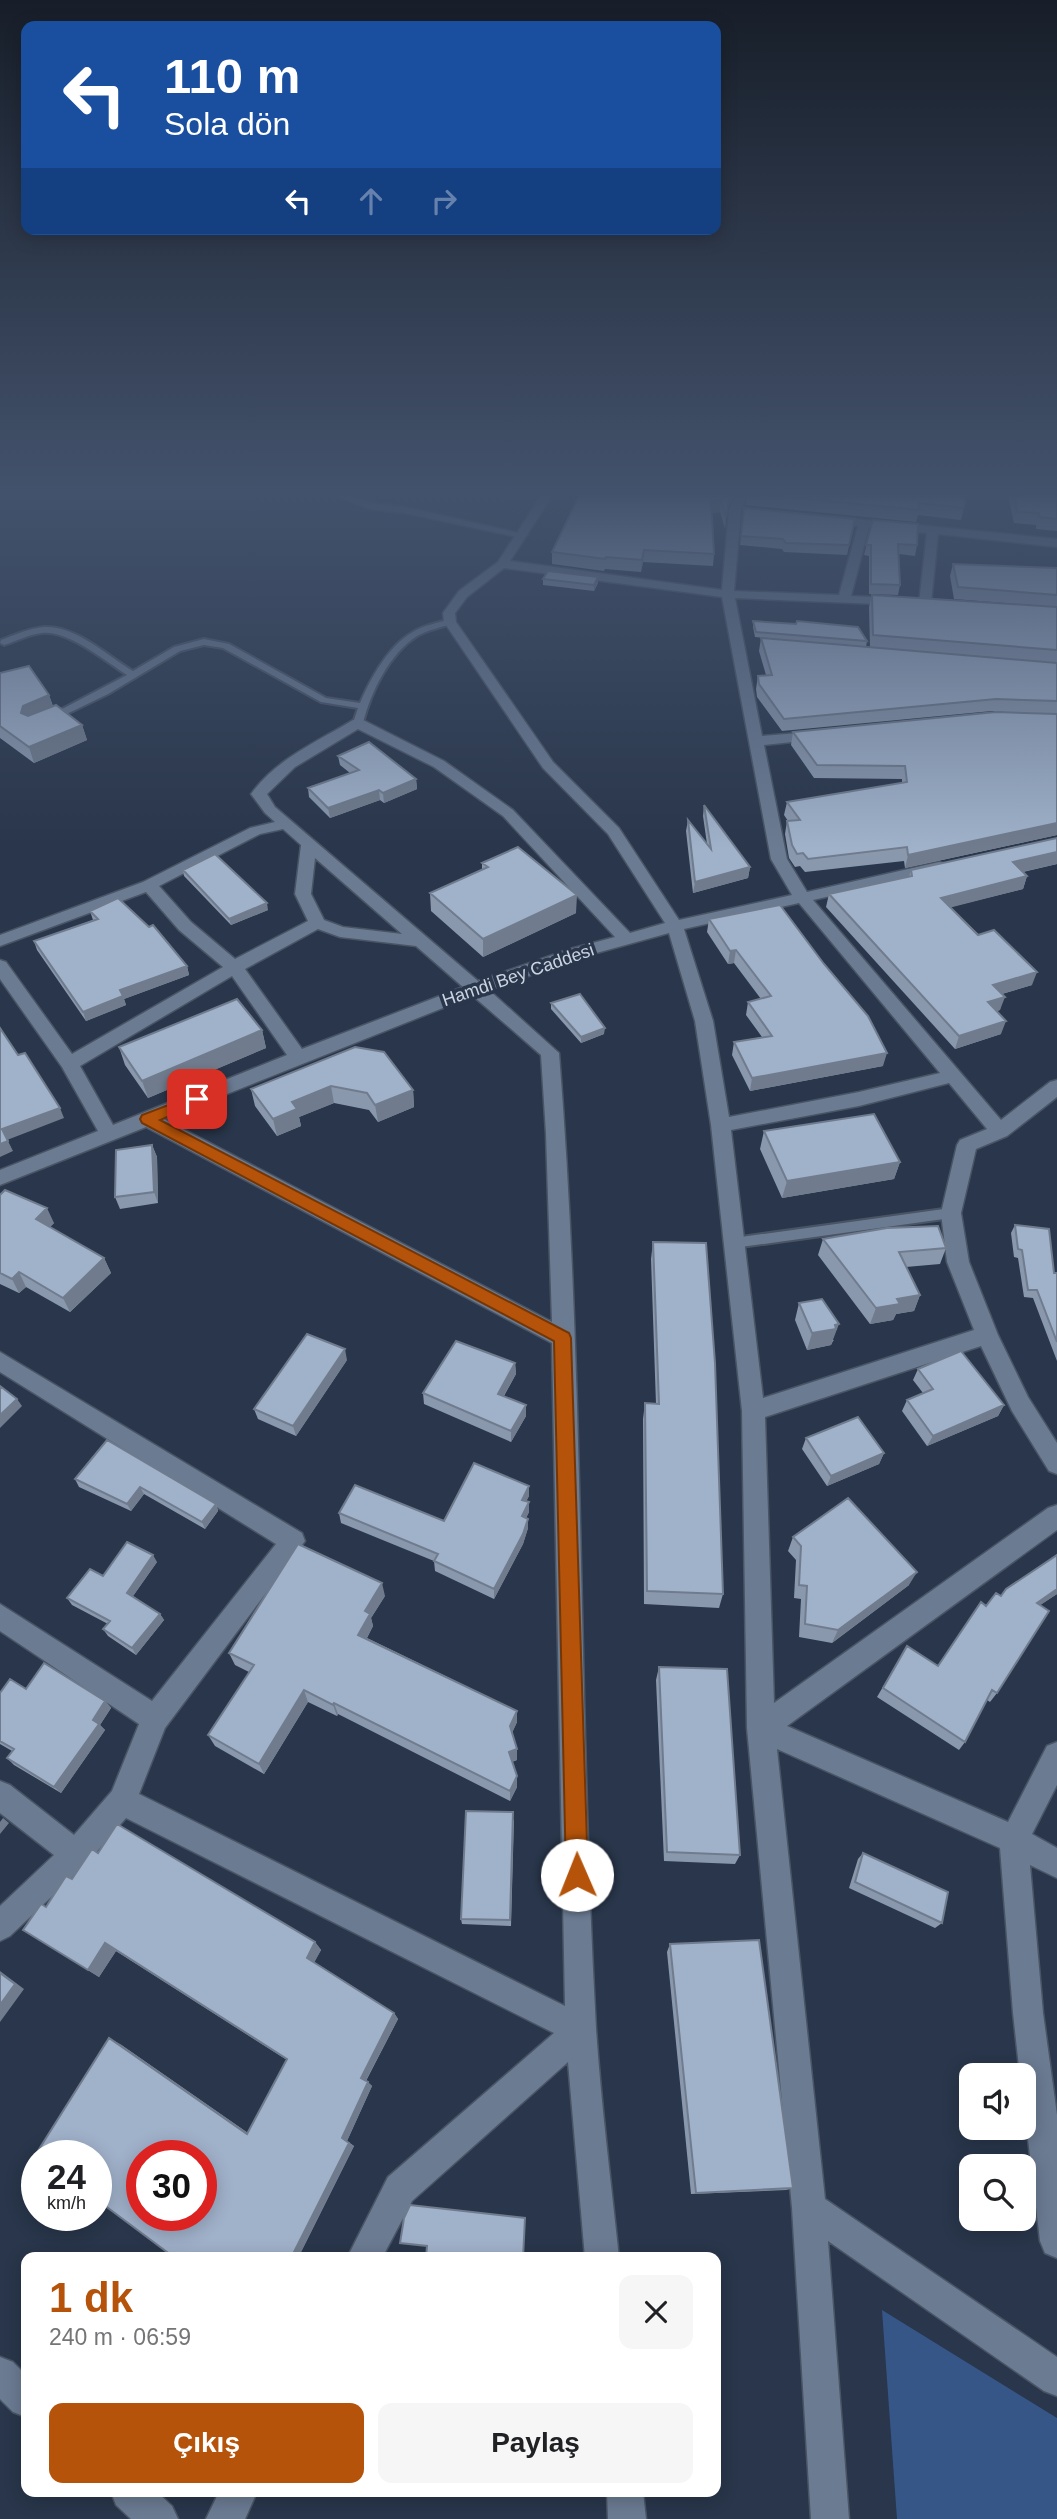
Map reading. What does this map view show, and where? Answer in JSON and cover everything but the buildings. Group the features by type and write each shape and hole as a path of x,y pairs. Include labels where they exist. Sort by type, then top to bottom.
{"street":[{"path":"449,614 450,622 548,765 614,831 675,926 704,1021 720,1125 753,1411 761,1728 808,2208 830,2519"},
{"path":"735,614 746,644 757,741 779,859 802,897 1000,1131"},
{"path":"601,2252 581,2030 563,1338 556,1134 550,1053 270,810 259,794 264,785 281,770 358,723 439,764 508,813 626,939"},
{"path":"757,741 840,733"},
{"path":"0,940 149,885 255,831 286,824"},
{"path":"309,844 303,894 317,923 340,932 421,941"},
{"name":"Hamdi Bey Caddesi","path":"0,1178 477,988 576,953 675,926 963,862"},
{"path":"149,885 185,926 235,968 298,1058"},
{"path":"69,1064 317,923"},
{"path":"0,967 69,1064 109,1134"},
{"path":"720,1125 859,1099 953,1076"},
{"path":"1057,1087 1000,1131 967,1145 951,1213 958,1262 987,1335 1020,1404 1057,1464"},
{"path":"147,1119 563,1338"},
{"path":"753,1411 987,1335"},
{"path":"0,1361 293,1541 155,1719 122,1801 76,1854 0,1926"},
{"path":"761,1728 1057,1516"},
{"path":"0,1616 155,1719"},
{"path":"761,1728 1014,1839 1057,1864"},
{"path":"1057,1756 1014,1839 1028,2013 1057,2241"},
{"path":"0,1795 76,1854"},
{"path":"122,1801 581,2030"},
{"path":"367,2252 400,2189 581,2030"},
{"path":"808,2208 1057,2378"},
{"path":"0,2375 21,2394"},
{"path":"135,2497 159,2519"},
{"path":"225,2519 236,2497"},
{"path":"625,2497 627,2519"}],"lane":[{"path":"358,723 362,706 376,679 407,639 428,628 450,622"},
{"path":"4,642 37,631 52,630 133,675"},
{"path":"42,723 85,704 182,646 212,643 226,646 310,694 346,705 362,706"},
{"path":"734,1242 951,1213"}],"shaded area":[{"path":"882,2310 1057,2418 1057,2519 897,2519"}],"route":[{"path":"197,1099 147,1119 563,1338 577,1875"}]}
